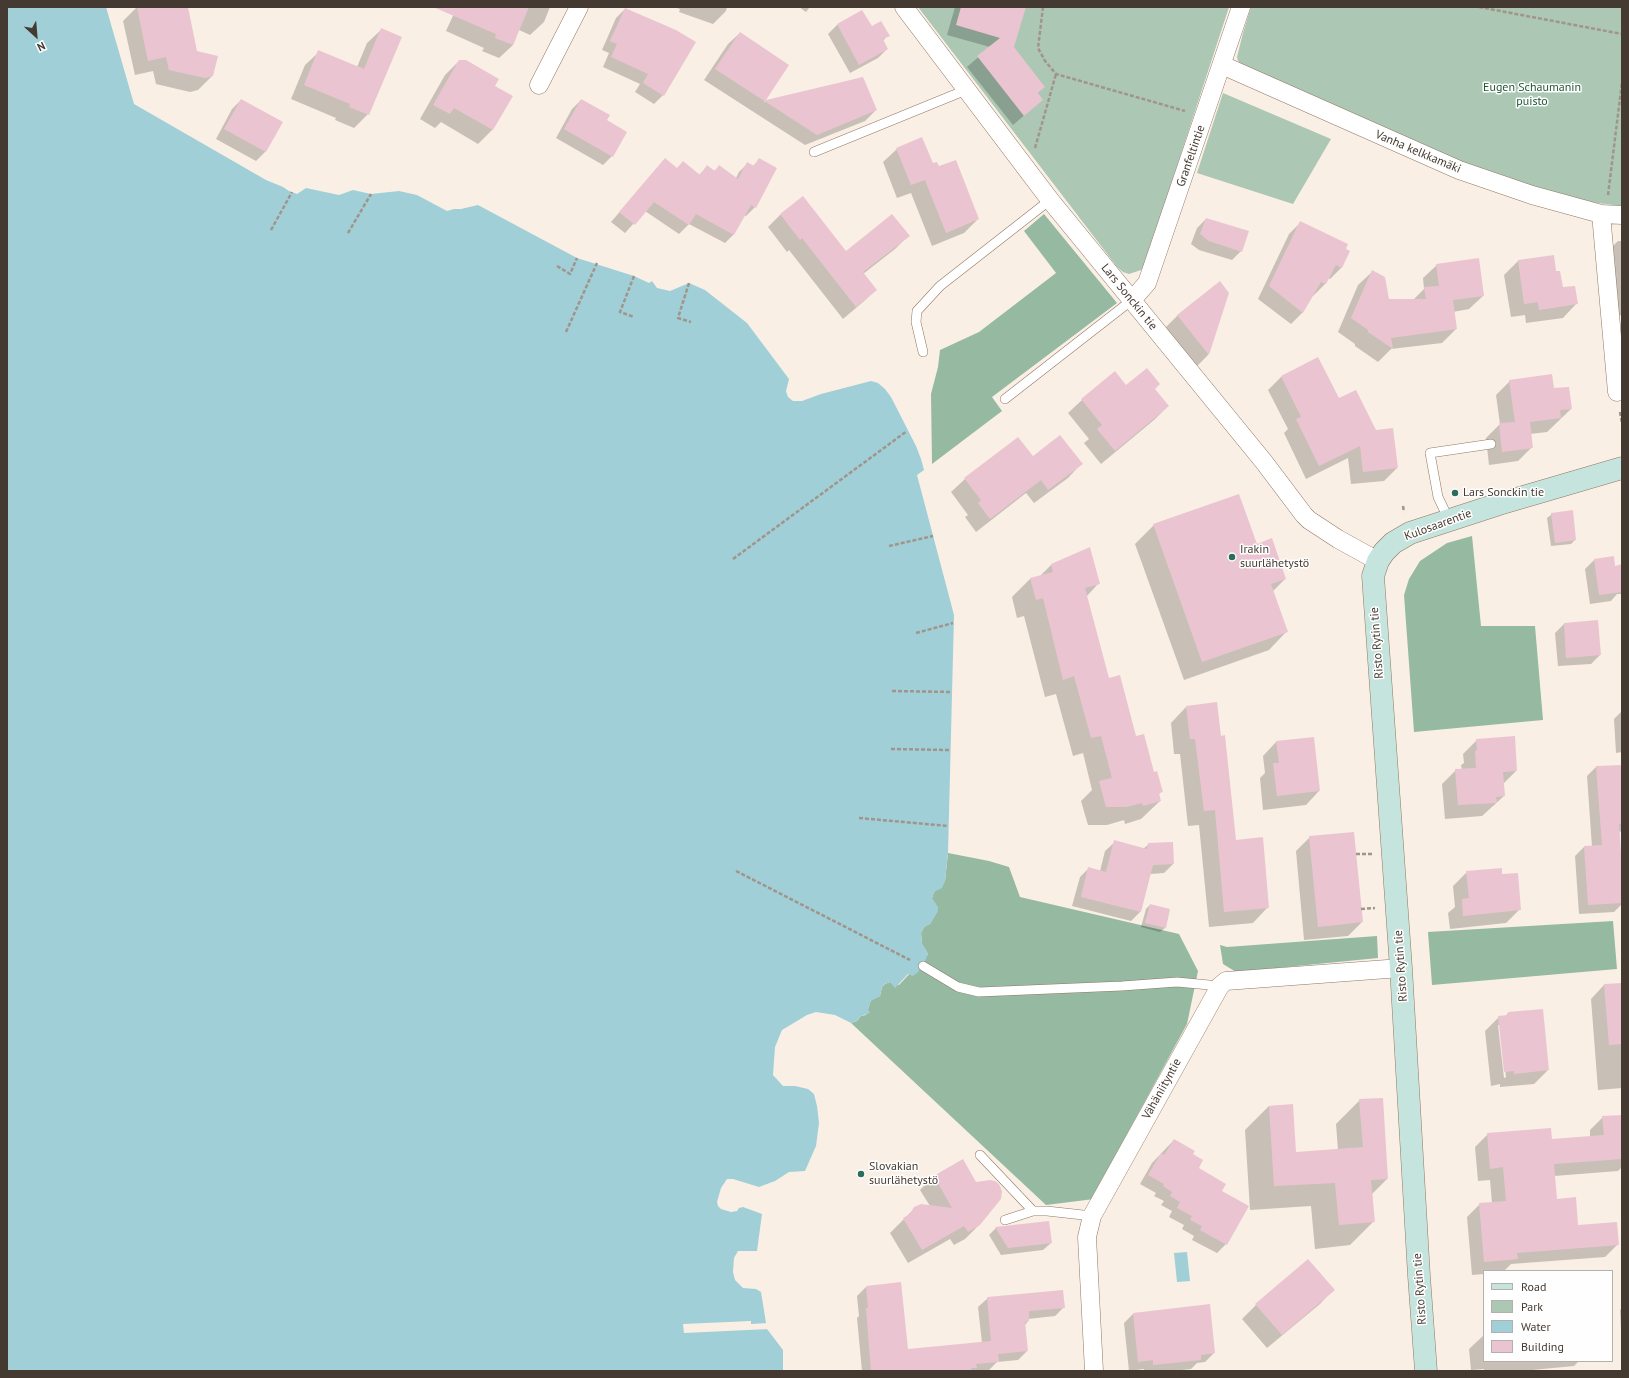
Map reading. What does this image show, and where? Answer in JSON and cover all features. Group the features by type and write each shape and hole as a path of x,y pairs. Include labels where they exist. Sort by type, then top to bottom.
{"street":[{"path":"539,85 579,7"},
{"name":"Lars Sonckin tie","path":"904,7 1050,200 1307,518 1338,539 1378,561"},
{"name":"Granfeltintie","path":"1132,300 1147,283 1205,117 1241,7"},
{"name":"Vanha kelkkamäki","path":"1222,65 1459,170 1532,195 1601,214 1622,215"},
{"path":"1601,214 1618,392"},
{"name":"Kulosaarentie","path":"1378,561 1393,543 1410,533 1622,468"},
{"name":"Risto Rytin tie","path":"1378,561 1373,576 1373,588 1401,968 1426,1371"},
{"path":"1220,986 1226,982 1401,968"},
{"name":"Vähäniityntie","path":"1094,1371 1087,1237 1092,1216 1220,986"}],"lane":[{"path":"814,152 966,90"},
{"path":"923,352 916,322 917,311 940,286 1050,200"},
{"path":"1005,398 1132,300"},
{"path":"1449,520 1438,497 1430,453 1490,444"},
{"path":"923,966 958,987 979,992 1106,987 1177,982 1220,986"},
{"path":"980,1155 1033,1211"},
{"path":"1005,1220 1033,1211 1092,1216"}],"path":[{"path":"1043,7 1038,48 1045,61 1056,74 1205,117"},
{"path":"1479,7 1622,34"},
{"path":"1024,166 1036,146 1056,74"},
{"path":"1601,214 1608,198 1622,82"},
{"path":"271,230 292,192"},
{"path":"348,233 371,194"},
{"path":"557,266 570,274 578,258"},
{"path":"566,332 597,263"},
{"path":"634,276 620,312 634,317"},
{"path":"689,284 678,318 691,322"},
{"path":"732,558 907,431"},
{"path":"889,546 933,536"},
{"path":"916,633 953,623"},
{"path":"892,691 952,692"},
{"path":"891,749 950,750"},
{"path":"859,818 948,826"},
{"path":"1356,854 1374,854"},
{"path":"736,871 923,966"},
{"path":"1361,910 1378,908"}],"green space":[{"path":"918,7 1229,7 1144,267 1141,270 1129,274 1118,268"},
{"name":"Eugen Schaumanin puisto","path":"1251,7 1622,7 1622,206 1581,201 1491,175 1245,67 1238,61 1237,57"},
{"path":"1223,93 1331,139 1293,204 1197,173"},
{"path":"1044,214 1117,303 992,397 1002,411 932,464 931,394 938,367 940,350 979,332 1056,273 1024,231"},
{"path":"1472,536 1481,626 1535,626 1543,720 1414,732 1404,595 1409,579 1420,561 1447,543"},
{"path":"948,853 989,861 1009,867 1020,897 1179,934 1198,971 1187,1024 1102,1180 1094,1199 1046,1205 851,1023 857,1021 861,1016 866,1015 871,1000 880,996 882,987 885,984 890,982 899,985 928,954 922,944 921,933 924,927 931,923 932,898 934,892 945,881"},
{"path":"1613,921 1617,969 1432,985 1428,932"},
{"path":"1377,936 1378,958 1236,972 1223,964 1220,945 1227,947"}],"water":[{"path":"7,7 106,7 134,104 266,180 289,191 297,194 306,188 339,195 353,190 371,194 399,191 417,195 447,211 478,205 577,258 634,276 649,283 652,281 657,288 670,291 689,283 705,290 747,323 789,379 786,391 788,397 793,401 802,401 821,394 871,381 878,383 891,397 921,459 924,470 917,475 954,615 948,853 945,881 942,888 934,892 932,898 938,907 938,911 931,923 924,927 921,933 922,944 928,954 923,966 917,973 913,976 908,974 895,988 890,982 885,984 882,987 880,996 871,1001 868,1009 870,1013 861,1016 857,1021 851,1023 835,1015 816,1012 807,1015 782,1030 775,1047 773,1075 783,1086 795,1086 808,1089 814,1094 817,1106 819,1123 816,1146 805,1171 789,1172 775,1181 759,1187 733,1179 727,1179 721,1188 717,1202 721,1209 731,1212 737,1211 739,1208 743,1207 762,1214 757,1251 738,1251 734,1258 733,1272 735,1280 743,1288 756,1289 761,1292 767,1329 783,1350 783,1371 7,1371"},
{"path":"1187,1252 1190,1281 1177,1282 1174,1253"}],"pier":[{"path":"751,1321 751,1324 768,1323 769,1329 684,1333 683,1324"}],"building":[{"path":"137,7 188,7 197,51 218,56 213,76 205,78 169,70 166,57 148,61"},
{"path":"433,7 529,7 513,45 495,38 496,34"},
{"path":"961,7 1026,7 1014,47 1045,87 1038,93 1043,100 1024,116 977,56 1000,38 956,25"},
{"path":"625,8 676,30 696,42 664,96 643,83 648,74 611,57 617,44 610,41"},
{"path":"862,10 872,26 881,21 890,36 883,39 888,49 859,65 837,24"},
{"path":"381,28 402,37 369,115 349,107 350,104 304,85 318,50 364,69"},
{"path":"740,32 789,65 766,100 863,77 877,110 817,135 715,69"},
{"path":"459,60 466,60 499,79 495,86 513,96 493,130 454,108 450,114 433,105"},
{"path":"241,99 283,122 266,152 224,129"},
{"path":"581,99 610,115 607,120 627,132 613,157 564,129"},
{"path":"922,137 933,163 937,162 939,166 956,160 979,219 946,233 925,180 911,185 896,148"},
{"path":"665,158 677,168 683,161 700,175 707,165 715,171 719,165 738,179 747,162 754,166 759,158 777,168 756,208 751,205 734,235 696,214 689,225 654,202 635,225 619,212"},
{"path":"803,196 846,251 892,214 910,236 863,272 877,290 856,307 802,238 800,240 780,214"},
{"path":"1206,218 1249,231 1242,252 1209,241 1200,234"},
{"path":"1300,221 1348,244 1346,249 1350,251 1342,268 1336,265 1326,284 1321,282 1303,313 1269,286"},
{"path":"1554,255 1556,271 1560,271 1563,287 1575,286 1578,304 1539,310 1538,302 1524,304 1518,260"},
{"path":"1479,258 1484,296 1453,300 1457,329 1391,338 1393,349 1351,318 1372,270 1385,277 1389,299 1426,299 1424,287 1439,286 1436,264"},
{"path":"1220,281 1229,293 1209,355 1177,315"},
{"path":"1318,357 1339,398 1356,390 1376,430 1393,428 1398,468 1363,472 1360,446 1319,466 1296,419 1301,417 1281,376"},
{"path":"1147,368 1160,384 1155,389 1169,406 1115,451 1097,429 1102,425 1081,399 1115,371 1126,385"},
{"path":"1552,374 1554,388 1569,387 1572,409 1560,410 1561,418 1530,422 1533,448 1502,452 1499,423 1515,422 1509,380"},
{"path":"1060,435 1083,464 1048,490 1041,480 990,519 978,503 981,500 964,478 1018,437 1033,456"},
{"path":"1239,494 1257,544 1272,538 1286,579 1271,584 1288,632 1202,662 1153,524"},
{"path":"1573,510 1576,540 1555,543 1551,513"},
{"path":"1090,547 1100,584 1085,588 1109,678 1120,675 1136,736 1144,734 1154,772 1157,771 1163,792 1159,793 1161,801 1143,806 1142,803 1126,807 1106,807 1099,781 1112,778 1101,736 1091,738 1074,676 1063,680 1043,598 1036,600 1030,578 1053,572 1051,564"},
{"path":"1614,556 1615,566 1622,564 1622,592 1599,595 1594,559"},
{"path":"1598,620 1601,655 1566,658 1564,623"},
{"path":"1217,702 1221,736 1225,735 1236,840 1263,837 1269,908 1224,912 1215,810 1204,811 1195,739 1190,739 1186,706"},
{"path":"1515,736 1517,771 1503,772 1505,796 1496,797 1497,803 1458,805 1455,769 1476,768 1476,739"},
{"path":"1314,737 1320,791 1277,796 1273,763 1279,763 1276,741"},
{"path":"1622,765 1622,823 1619,824 1622,866 1622,903 1588,905 1584,846 1602,845 1596,766"},
{"path":"1354,832 1363,922 1318,927 1309,836"},
{"path":"1114,840 1147,849 1148,843 1173,842 1174,864 1153,865 1141,912 1081,897 1088,867 1106,872"},
{"path":"1502,868 1502,874 1518,873 1521,910 1463,916 1462,899 1469,898 1466,871"},
{"path":"1150,904 1170,909 1166,928 1145,923"},
{"path":"1622,983 1622,1044 1609,1045 1604,984"},
{"path":"1543,1009 1549,1070 1514,1074 1514,1071 1504,1072 1498,1016 1508,1015 1508,1012"},
{"path":"1383,1098 1388,1179 1371,1180 1375,1222 1339,1225 1335,1183 1274,1186 1269,1106 1293,1104 1296,1152 1363,1147 1359,1099"},
{"path":"1622,1115 1622,1159 1554,1164 1557,1199 1576,1197 1578,1225 1617,1222 1619,1245 1517,1253 1518,1259 1484,1262 1479,1203 1506,1201 1503,1167 1490,1169 1487,1133 1551,1128 1552,1139 1604,1135 1602,1116"},
{"path":"1174,1139 1195,1151 1193,1154 1203,1160 1199,1168 1226,1184 1222,1191 1249,1206 1227,1245 1200,1230 1202,1226 1190,1220 1192,1216 1177,1208 1180,1202 1170,1196 1172,1192 1163,1186 1164,1184 1148,1175 1161,1153 1164,1155"},
{"path":"963,1159 976,1182 990,1180 999,1184 1002,1191 1001,1199 980,1225 968,1232 964,1226 922,1250 903,1218 910,1214 914,1207 921,1204 952,1208 934,1176"},
{"path":"1049,1221 1052,1243 1008,1248 995,1227"},
{"path":"1308,1259 1335,1290 1282,1335 1255,1304"},
{"path":"901,1282 908,1349 991,1341 987,1297 1063,1290 1065,1308 1029,1311 1029,1321 1025,1322 1028,1351 998,1354 999,1362 976,1364 977,1368 971,1368 972,1371 871,1371 866,1308 868,1308 866,1286"},
{"path":"1210,1304 1215,1353 1201,1355 1201,1360 1153,1365 1153,1360 1138,1362 1133,1313"}],"place":[{"name":"Lars Sonckin tie","path":"1455,493"},
{"name":"Irakin suurlähetystö","path":"1232,557"},
{"name":"Slovakian suurlähetystö","path":"861,1174"}]}
